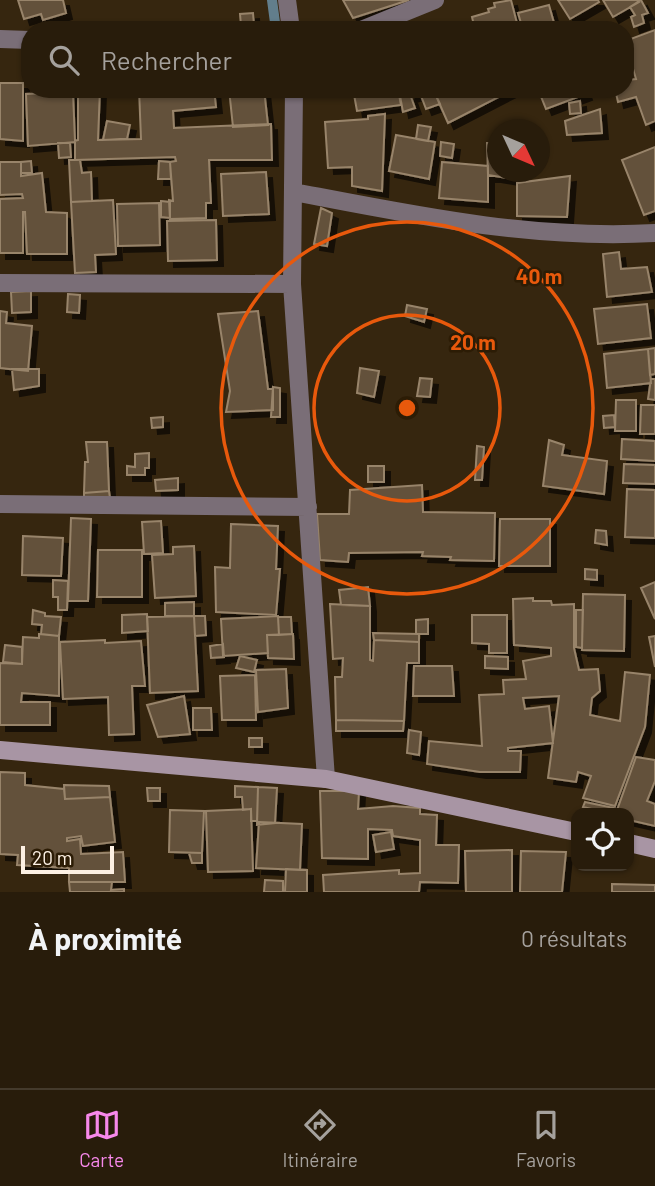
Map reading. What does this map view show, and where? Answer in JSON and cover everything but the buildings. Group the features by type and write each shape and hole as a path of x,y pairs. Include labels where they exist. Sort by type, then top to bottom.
{"main road":[{"path":"0,750 326,779 571,831"},
{"path":"634,844 655,849"}],"street":[{"path":"287,0 290,21"},
{"path":"383,21 435,0"},
{"path":"0,39 21,40"},
{"path":"294,98 292,284 326,779"},
{"path":"294,192 476,226 542,233 655,233"},
{"path":"0,283 292,284"},
{"path":"0,504 308,508"}],"waterway":[{"path":"272,0 275,21"}]}
